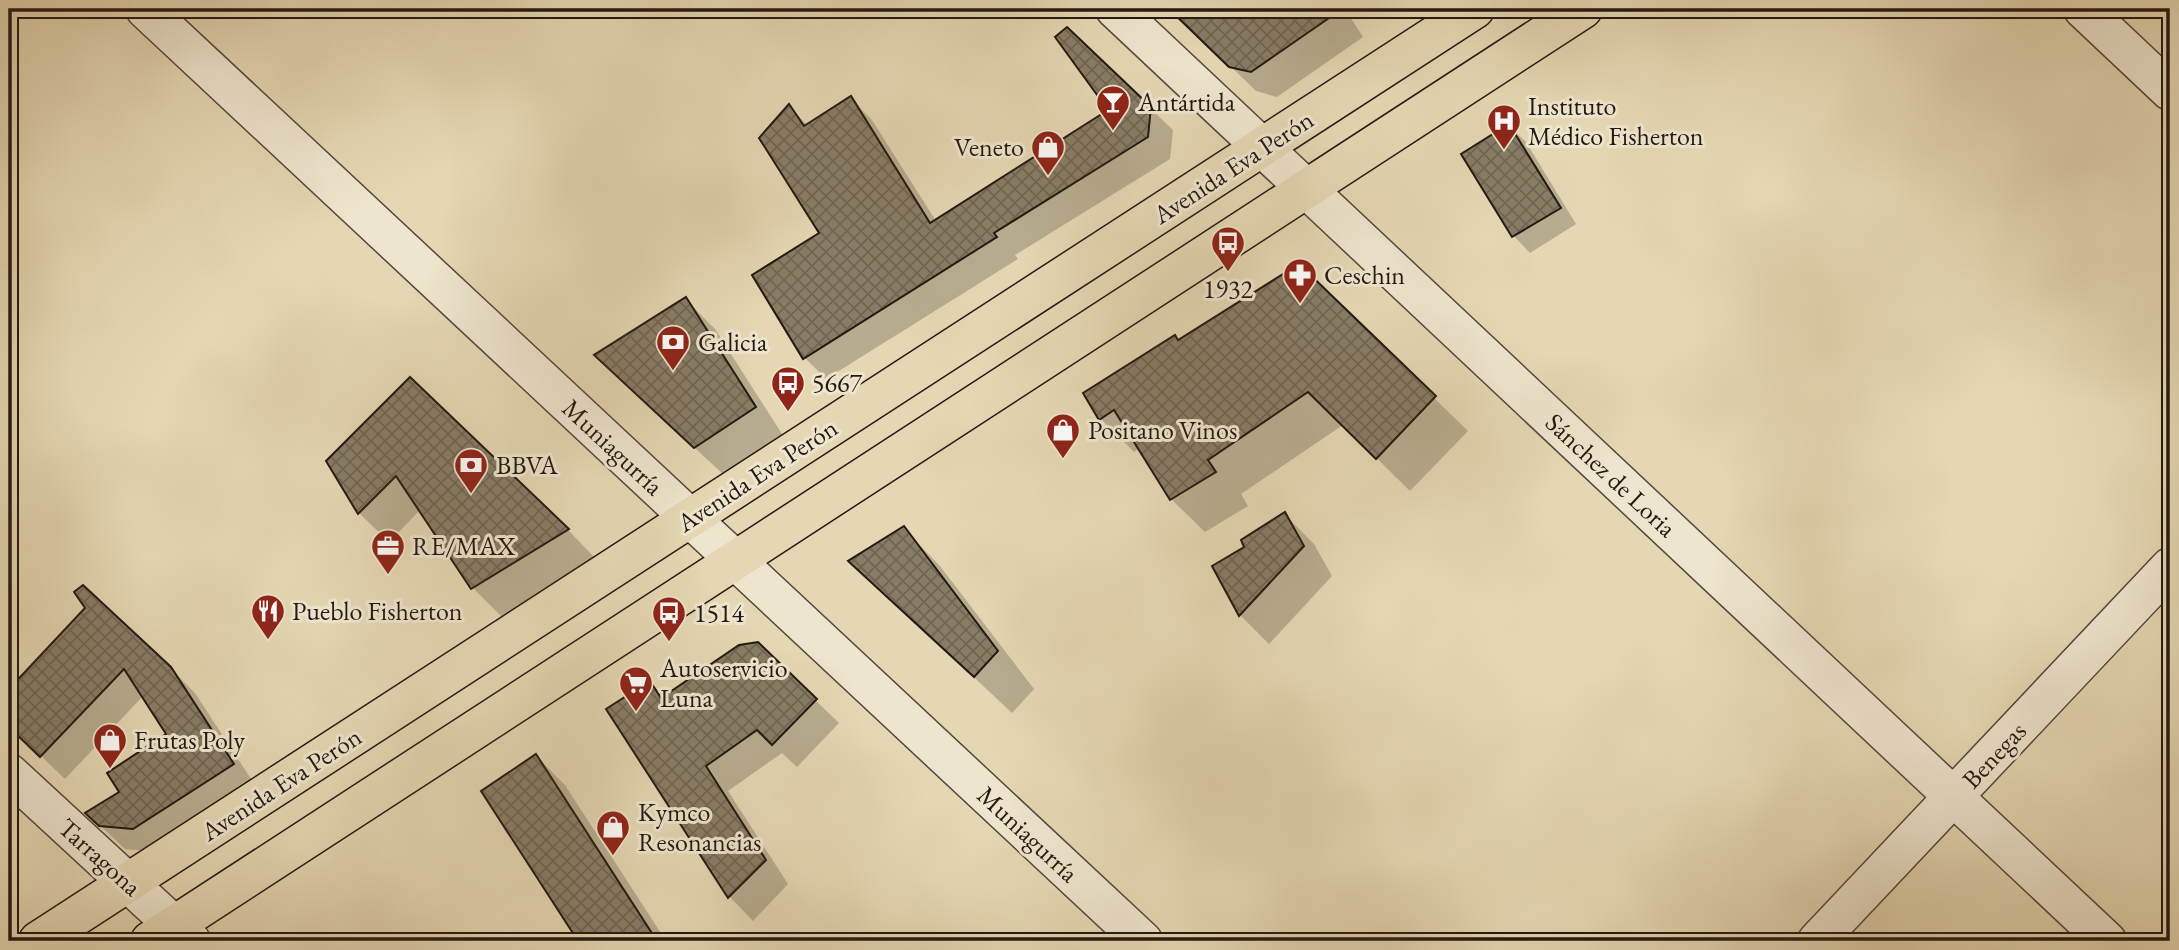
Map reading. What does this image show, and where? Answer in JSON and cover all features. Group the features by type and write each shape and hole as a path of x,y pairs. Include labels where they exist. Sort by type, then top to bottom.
{"main road":[{"name":"Avenida Eva Perón","path":"38,941 1475,9"},
{"path":"172,936 734,561 1583,9"}],"street":[{"name":"Muniagurría","path":"145,9 1143,941"},
{"name":"Sánchez de Loria","path":"1115,9 2107,941"},
{"path":"2083,9 2170,91"},
{"name":"Benegas","path":"1817,941 2170,568"},
{"name":"Tarragona","path":"9,773 129,883 172,936"}],"building":[{"path":"1169,9 1342,9 1251,72 1229,67"},
{"path":"1067,27 1151,107 1148,137 994,233 997,237 803,359 752,275 819,233 759,138 789,104 804,126 851,96 930,223 1108,110 1055,37"},
{"path":"1509,124 1561,208 1512,237 1461,154"},
{"path":"1299,264 1436,396 1376,459 1308,392 1208,460 1216,472 1170,500 1114,410 1099,420 1083,393 1175,335 1178,340"},
{"name":"Galicia","path":"686,297 756,407 694,448 594,355"},
{"name":"BBVA","path":"410,377 569,529 471,589 396,476 358,514 326,461"},
{"path":"1285,512 1304,546 1239,616 1212,566 1244,547 1241,540"},
{"path":"904,526 998,651 974,677 848,561"},
{"path":"83,585 171,667 234,764 133,829 99,826 85,813 119,792 107,773 166,734 124,669 40,757 9,727 9,689 85,608 74,592"},
{"path":"758,642 817,699 772,745 757,730 706,766 766,860 728,898 606,709 650,681 661,698 739,645"},
{"path":"536,754 657,941 578,941 481,791"}],"place":[{"name":"Antártida","path":"1113,132"},
{"name":"Instituto Médico Fisherton","path":"1504,151"},
{"name":"Veneto","path":"1048,177"},
{"name":"1932","path":"1228,273"},
{"name":"Ceschin","path":"1300,305"},
{"name":"Galicia","path":"673,372"},
{"name":"5667","path":"788,413"},
{"name":"Positano Vinos","path":"1063,460"},
{"name":"BBVA","path":"471,495"},
{"name":"RE/MAX","path":"388,576"},
{"name":"Pueblo Fisherton","path":"268,641"},
{"name":"1514","path":"669,643"},
{"name":"Autoservicio Luna","path":"636,713"},
{"name":"Frutas Poly","path":"110,770"},
{"name":"Kymco Resonancias","path":"613,857"}]}
